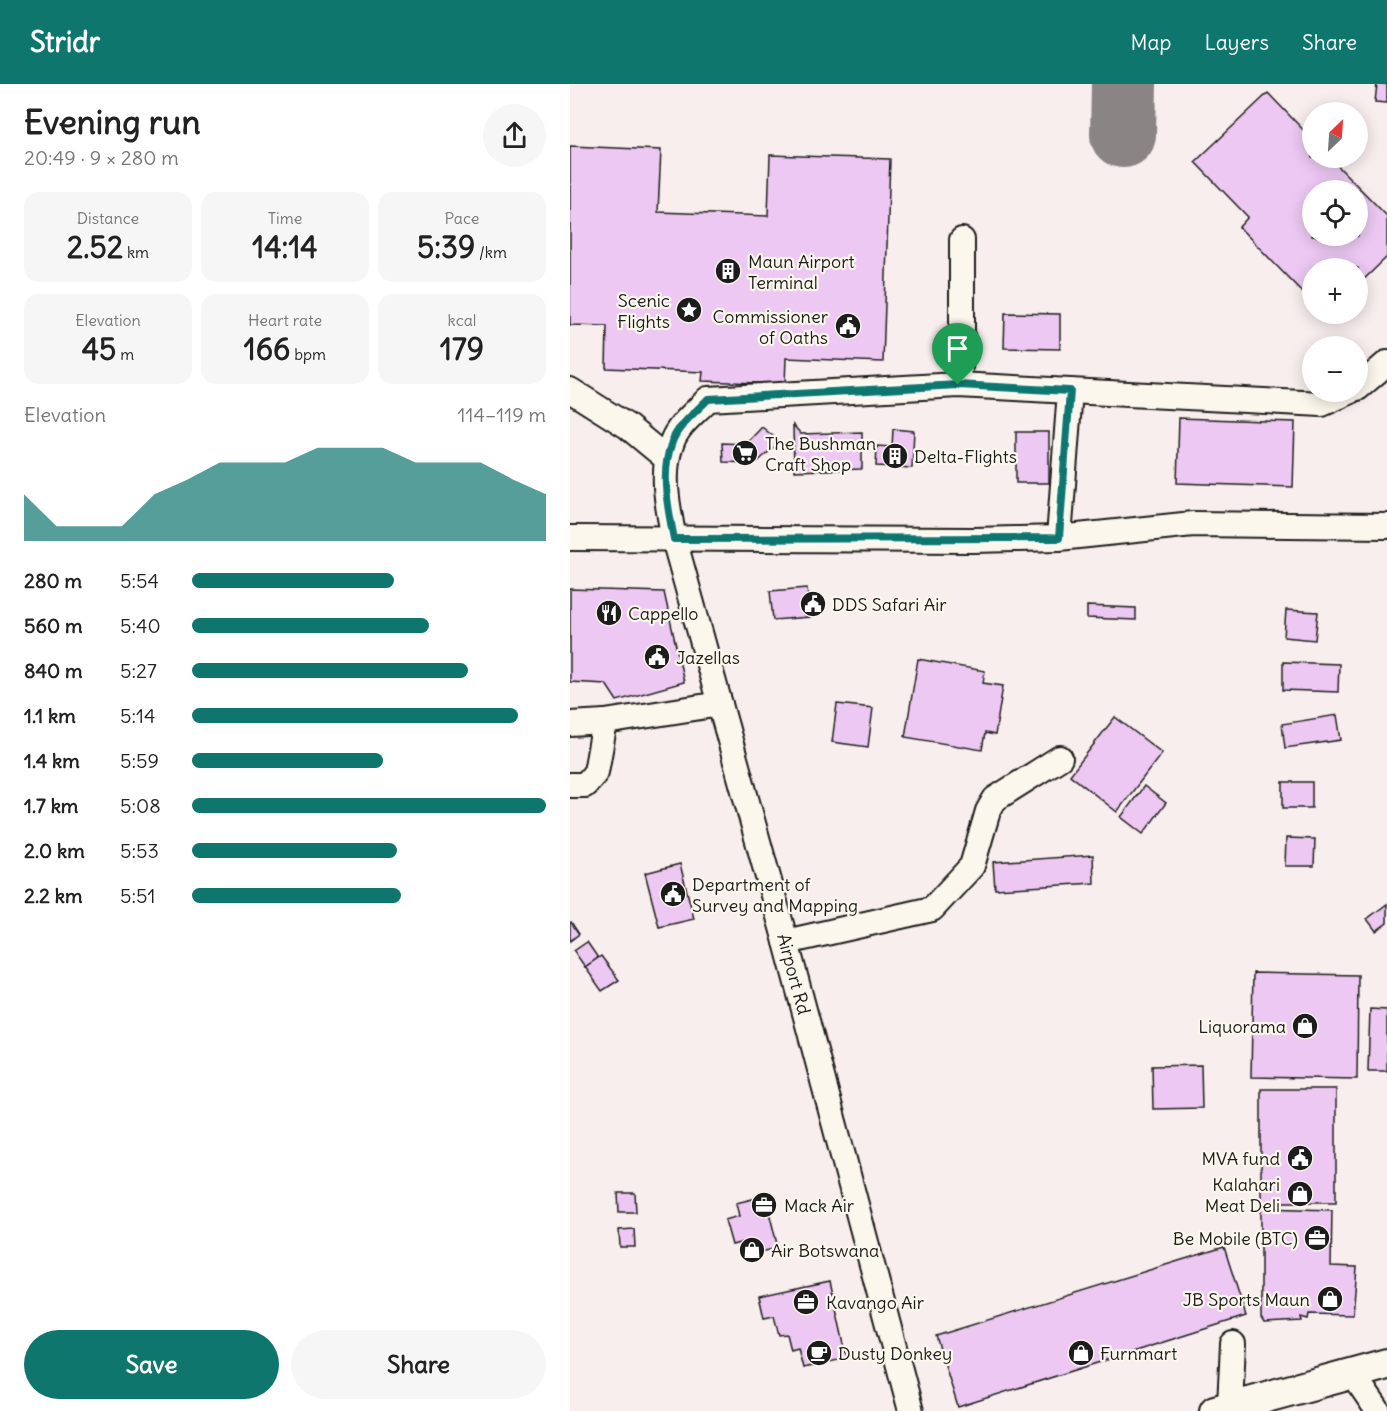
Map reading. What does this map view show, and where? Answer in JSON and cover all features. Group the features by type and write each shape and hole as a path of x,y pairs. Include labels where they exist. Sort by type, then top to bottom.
{"main road":[{"path":"1222,1408 1387,1364"}],"street":[{"path":"958,385 962,350 962,240"},
{"path":"1368,379 1387,363"},
{"path":"570,390 627,426 667,459 672,440 708,399 958,385 1322,404 1326,402"},
{"path":"1059,538 1070,391"},
{"name":"Airport Rd","path":"667,459 666,501 674,539 786,942 911,1411"},
{"path":"570,538 1059,538 1194,524 1387,526"},
{"path":"570,724 605,722 720,704"},
{"path":"570,785 585,785 596,772 605,722"},
{"path":"786,942 932,909 972,866 988,811 995,800 1060,758"},
{"path":"1222,1408 1233,1344"},
{"path":"1352,1373 1378,1411"}],"building":[{"path":"1377,84 1387,84 1387,103 1375,102"},
{"path":"1268,93 1302,129 1302,168 1340,168 1352,180 1302,180 1302,246 1368,246 1368,197 1387,216 1387,257 1368,275 1368,258 1302,258 1302,292 1239,227 1248,217 1195,162"},
{"name":"Maun Airport Terminal","path":"570,146 661,150 658,212 768,216 770,155 890,159 883,362 786,358 785,384 702,381 703,372 606,368 607,326 570,325"},
{"path":"1005,313 1060,314 1060,349 1004,348"},
{"path":"1179,418 1295,422 1293,487 1177,483"},
{"path":"793,425 801,434 862,432 862,469 794,471"},
{"name":"The Bushman Craft Shop","path":"762,427 780,442 756,463 723,462 722,443 746,444"},
{"name":"Delta-Flights","path":"893,429 914,431 912,468 876,466 877,446 892,447"},
{"path":"1016,432 1049,432 1049,483 1016,483"},
{"path":"807,588 810,617 773,620 770,591"},
{"path":"570,589 664,592 684,682 617,701 606,684 570,682"},
{"path":"1087,606 1136,608 1136,620 1087,618"},
{"path":"1286,610 1318,612 1315,640 1284,637"},
{"path":"918,659 985,671 983,683 1003,686 995,735 985,733 982,750 905,737"},
{"path":"1283,662 1339,664 1338,692 1283,690"},
{"path":"837,704 873,708 868,747 832,742"},
{"path":"1337,715 1341,740 1285,748 1282,724"},
{"path":"1115,717 1162,753 1117,812 1070,775"},
{"path":"1283,782 1312,782 1312,808 1283,808"},
{"path":"1144,786 1166,803 1143,834 1121,817"},
{"path":"1286,838 1315,839 1314,866 1285,866"},
{"path":"1093,855 1094,883 995,889 993,862"},
{"path":"680,864 694,919 659,927 645,873"},
{"path":"1387,904 1387,923 1376,931 1367,919"},
{"path":"570,923 579,934 570,941"},
{"path":"587,942 598,958 585,967 574,951"},
{"path":"601,956 619,980 602,991 585,967"},
{"name":"Liquorama","path":"1253,973 1358,975 1357,1079 1251,1077"},
{"path":"1370,1009 1387,1010 1387,1071 1368,1071"},
{"path":"1201,1065 1202,1108 1153,1109 1152,1066"},
{"path":"1261,1089 1336,1089 1336,1202 1261,1202"},
{"path":"618,1193 635,1193 636,1212 619,1212"},
{"path":"765,1196 778,1248 747,1255 744,1242 732,1245 725,1220 739,1216 736,1203"},
{"path":"1261,1208 1332,1210 1331,1266 1357,1267 1353,1315 1309,1314 1308,1319 1301,1317 1302,1321 1264,1323 1261,1318"},
{"path":"634,1229 635,1247 620,1247 619,1230"},
{"path":"1224,1247 1246,1316 958,1407 936,1336"},
{"path":"830,1281 847,1358 803,1368 798,1348 791,1350 787,1334 779,1335 774,1316 764,1318 759,1296"}],"taxiway":[{"path":"1123,135 1124,84"}],"place":[{"name":"Maun Airport Terminal","path":"728,271"},
{"name":"Scenic Flights","path":"689,310"},
{"name":"Commissioner of Oaths","path":"848,326"},
{"name":"The Bushman Craft Shop","path":"745,453"},
{"name":"Delta-Flights","path":"895,456"},
{"name":"DDS Safari Air","path":"813,604"},
{"name":"Cappello","path":"609,613"},
{"name":"Jazellas","path":"657,657"},
{"name":"Department of Survey and Mapping","path":"673,894"},
{"name":"Liquorama","path":"1305,1026"},
{"name":"MVA fund","path":"1300,1158"},
{"name":"Kalahari Meat Deli","path":"1300,1194"},
{"name":"Mack Air","path":"764,1205"},
{"name":"Be Mobile (BTC)","path":"1317,1238"},
{"name":"Air Botswana","path":"752,1250"},
{"name":"JB Sports Maun","path":"1330,1299"},
{"name":"Kavango Air","path":"806,1302"},
{"name":"Dusty Donkey","path":"819,1353"},
{"name":"Furnmart","path":"1081,1353"}],"route":[{"path":"958,385 1070,391 1059,538 674,539 666,501 667,459 672,440 684,423 708,399 958,385"}]}
